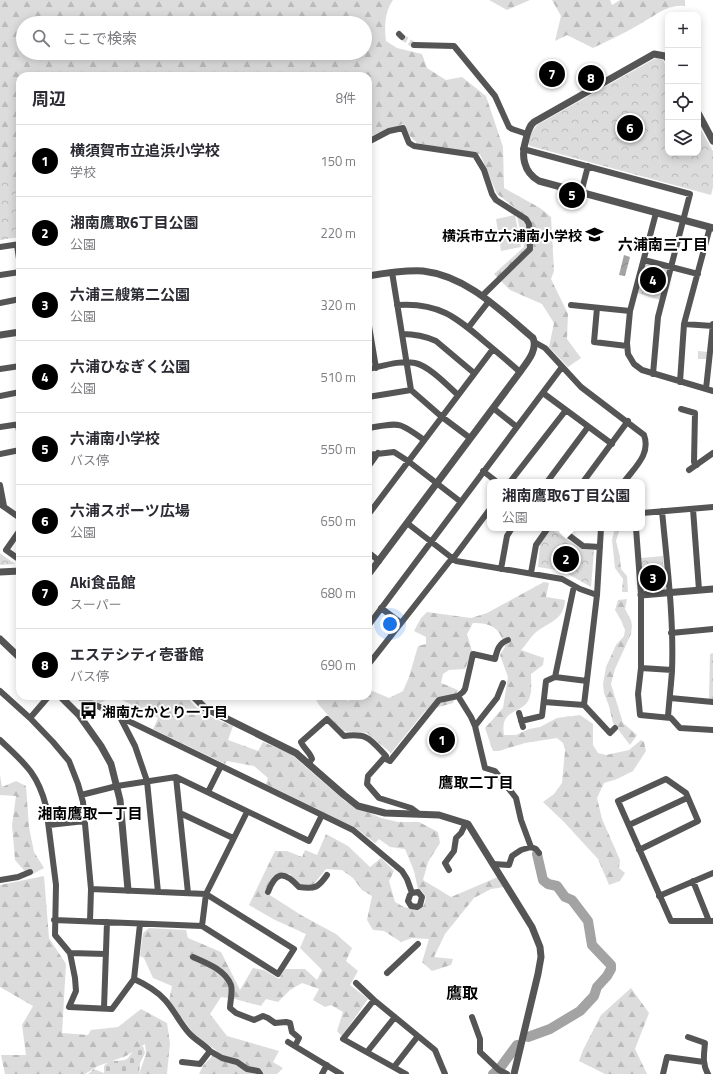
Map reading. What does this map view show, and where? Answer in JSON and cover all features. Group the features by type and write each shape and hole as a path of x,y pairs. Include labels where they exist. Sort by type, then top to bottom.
{"street":[{"path":"414,45 454,46 495,96 509,127 527,134"},
{"path":"665,56 654,54 534,122 530,126 527,134 523,149 523,156 524,162 530,173 534,178 543,183 712,227 684,324 680,382"},
{"path":"701,119 713,141"},
{"path":"372,140 390,131 403,128 409,143 414,146 475,156 484,170 492,194 496,200 526,218 529,224 530,248 482,296"},
{"path":"523,149 690,194 658,317 653,374"},
{"path":"581,193 588,166"},
{"path":"656,213 630,311 627,346 628,354 634,364 642,370 713,391"},
{"path":"0,248 16,245"},
{"path":"644,260 698,274"},
{"path":"372,275 412,271 432,273 456,280 489,301 533,338 536,344 545,348 581,387 628,421 644,435 646,445 644,456 626,479"},
{"path":"392,272 411,390 442,417 470,438"},
{"path":"0,275 16,273"},
{"path":"0,303 16,301"},
{"path":"468,328 489,301"},
{"path":"397,305 421,305 439,310 458,319 520,372"},
{"path":"571,305 630,311"},
{"path":"598,308 594,342 627,346"},
{"path":"684,324 713,325 706,389"},
{"path":"0,335 16,333"},
{"path":"402,334 413,334 436,341 474,373"},
{"path":"372,344 376,368"},
{"path":"372,570 520,372 536,344"},
{"path":"372,510 493,349"},
{"path":"372,368 406,362 415,363 427,368 458,395"},
{"path":"0,369 16,367"},
{"path":"372,621 562,367"},
{"path":"372,396 411,390"},
{"path":"0,396 16,393"},
{"path":"543,393 612,444"},
{"path":"493,408 517,427"},
{"path":"681,409 695,413 694,462 697,465"},
{"path":"512,479 566,410"},
{"path":"585,479 628,421"},
{"path":"372,427 394,423 400,424 424,440"},
{"path":"0,427 16,424"},
{"path":"549,479 588,427"},
{"path":"0,454 16,451"},
{"path":"372,454 394,452 461,502"},
{"path":"372,461 378,453"},
{"path":"689,470 713,453"},
{"path":"483,471 493,479"},
{"path":"0,485 2,505 16,515"},
{"path":"645,513 713,507"},
{"path":"692,508 699,590"},
{"path":"662,511 670,592 672,670 668,717"},
{"path":"372,659 487,513"},
{"path":"407,523 456,561 562,579 589,593 597,595"},
{"path":"501,569 507,536 510,531"},
{"path":"531,573 536,545 546,531"},
{"path":"563,531 583,546 600,547"},
{"path":"584,705 597,595 601,531"},
{"path":"636,531 641,595 641,668 638,694 640,715 668,717 680,728 713,730"},
{"path":"16,536 6,550 16,557"},
{"path":"372,555 379,561"},
{"path":"0,572 16,571"},
{"path":"555,677 574,586"},
{"path":"641,595 713,589"},
{"path":"382,608 401,623"},
{"path":"671,633 713,630"},
{"path":"0,639 16,654"},
{"path":"384,758 390,761 438,700 458,696 463,692 473,654 495,659 497,648 508,640"},
{"path":"641,668 672,670"},
{"path":"519,713 522,724 542,716 546,681 555,677 586,681"},
{"path":"475,726 497,698 503,683"},
{"path":"2,696 30,718 53,742 69,761 78,784 81,795 91,889 90,921"},
{"path":"458,696 472,718 485,768 495,772 516,798 521,820 531,847"},
{"path":"670,698 713,702"},
{"path":"30,718 46,700"},
{"path":"64,700 80,715 111,764 120,800 128,890"},
{"path":"86,700 353,830 402,870 412,893"},
{"path":"197,700 205,708 296,752 344,796 358,806 385,813 439,815 466,823 532,927 539,944 541,957 538,974 514,1074"},
{"path":"80,715 90,702"},
{"path":"544,702 584,705 610,733 615,728"},
{"path":"120,717 135,746 147,781 158,892"},
{"path":"308,764 312,759 311,755 303,747 301,742 327,720 344,736 361,735 371,740 386,756 368,776 367,784 379,798 411,808 419,814"},
{"path":"0,740 26,764 35,777 43,794 49,825 56,885 54,920 55,934 70,953 75,978 76,991 69,1007 112,1009 134,979 140,924"},
{"path":"208,792 221,766"},
{"path":"81,795 117,786 176,777 247,812 309,840 322,815"},
{"path":"176,777 188,893"},
{"path":"639,850 698,821 686,793 666,779 618,801 629,825 639,850 659,896 671,921 711,921 693,881"},
{"path":"629,825 687,798"},
{"path":"202,926 206,894 247,812"},
{"path":"180,813 233,838"},
{"path":"49,825 84,821"},
{"path":"449,870 445,863 454,851 456,838 461,833 466,823"},
{"path":"493,864 509,865 512,856 521,850 531,847 536,849 539,853"},
{"path":"0,880 18,878 30,872"},
{"path":"659,896 713,873"},
{"path":"268,892 272,881 276,877 287,877 299,888 315,888 320,885 327,875"},
{"path":"54,920 202,926 278,974 294,949 206,894 91,889"},
{"path":"104,1008 107,922"},
{"path":"386,972 418,944"},
{"path":"70,953 106,954"},
{"path":"193,957 221,972 231,986 230,1008 236,1013 254,1020 263,1016 275,1023 290,1023 292,1032 299,1038 295,1046"},
{"path":"134,979 150,987 165,1000 190,1034 197,1041 204,1044 210,1051 222,1058 237,1062 247,1069 258,1071 260,1074"},
{"path":"356,983 374,1000 435,1050 445,1074"},
{"path":"374,1000 343,1038 406,1074"},
{"path":"367,1052 395,1017"},
{"path":"472,1017 480,1039 480,1052 499,1070 507,1074"},
{"path":"394,1066 418,1036"},
{"path":"688,1037 705,1043 704,1062 708,1074"},
{"path":"288,1042 341,1074"},
{"path":"182,1062 200,1064 210,1051"},
{"path":"663,1074 667,1057 704,1062"},
{"path":"322,1074 327,1065"}],"green space":[{"path":"0,0 393,0 388,9 386,19 386,41 397,48 422,54 427,68 446,80 462,77 486,96 503,147 504,188 540,208 551,217 554,271 551,279 568,314 567,339 581,358 568,367 549,347 554,323 542,304 510,290 494,274 524,247 515,208 497,194 480,154 417,143 410,136 403,124 372,136 372,72 16,72 16,186 0,189"},
{"path":"489,0 530,0 507,10"},
{"path":"552,0 610,0 612,5 620,0 685,0 685,6 672,7 661,11 629,30 593,48 567,35 555,41 561,16"},
{"path":"656,58 663,60 665,64 665,156 701,156 701,130 713,151 713,187 711,195 530,146 528,143 532,132 537,125"},
{"path":"16,179 16,238 0,240 0,181"},
{"path":"515,215 521,247 501,251 496,219"},
{"path":"645,262 669,267 660,300 637,293"},
{"path":"698,351 708,352 707,359 698,359"},
{"path":"550,531 554,531 582,549 594,550 591,587 563,571 538,567 540,544"},
{"path":"614,531 619,531 616,541 621,569 627,576 628,592 622,592 623,579 615,568 612,540"},
{"path":"0,553 1,554 15,564 0,565"},
{"path":"663,556 665,589 643,590 641,558"},
{"path":"544,582 549,583 546,597 565,600 562,612 558,617 535,633 521,650 544,658 543,665 531,674 531,691 527,702 505,719 503,726 504,735 516,735 529,729 540,727 557,718 580,715 593,724 593,745 598,753 606,755 629,750 641,740 644,742 646,751 633,771 617,779 604,783 597,798 602,819 620,860 619,868 625,873 620,881 609,885 598,859 564,822 543,802 554,794 562,783 565,750 563,743 557,738 525,743 499,751 493,751 485,728 503,708 508,677 500,655 505,647 501,635 494,628 485,624 473,623 467,634 472,651 465,669 449,670 443,674 441,683 458,690 453,703 425,711 391,753 367,733 342,731 316,700 372,700 372,691 389,698 403,691 409,677 418,646 426,644 426,637 414,631 421,618 427,612 471,618 487,613"},
{"path":"627,599 625,609 631,620 631,634 615,669 611,684 623,723 637,735 630,745 613,723 604,693 603,684 606,667 616,645 624,636 625,630 615,610 618,600"},
{"path":"713,653 713,699 709,699 710,654"},
{"path":"94,700 106,700 100,703"},
{"path":"122,700 190,700 201,711 233,726 228,740 258,751 263,742 291,754 346,802 381,818 398,822 419,822 438,832 440,843 428,862 423,880 451,897 498,877 504,887 491,889 474,898 445,934 434,957 453,959 451,965 432,971 422,962 429,939 412,938 401,942 384,931 373,930 367,920 372,896 362,890 353,878 342,870 326,869 313,885 298,884 290,874 273,876 265,892 301,915 336,934 352,948 346,961 358,971 350,985 368,999 342,1036 337,1031 343,1012 331,1005 325,1007 313,1000 319,989 302,983 290,990 278,1002 266,999 261,1006 221,997 210,1014 227,1036 279,1051 273,1062 283,1068 277,1074 199,1074 203,1066 217,1051 194,1034 169,1001 172,986 153,978 144,958 140,956 143,933 149,928 186,930 188,938 221,952 240,990 253,968 264,970 279,979 285,969 305,969 317,980 322,970 300,948 306,934 275,920 249,905 275,851 287,851 302,857 305,850 317,855 326,834 348,846 370,867 381,858 394,871 389,881 395,902 404,907 417,910 424,905 426,897 422,891 418,889 414,871 405,849 390,847 379,839 375,843 356,828 266,784 268,778 254,766 227,761 225,764 153,729 158,718"},
{"path":"0,775 2,787 16,781 26,786 29,827 34,852 44,868 29,876 15,860 12,825 16,796 0,795"},
{"path":"44,876 49,938 66,964 62,1033 88,1035 91,1030 118,1027 141,1009 167,1023 170,1043 167,1074 139,1074 146,1054 145,1044 126,1056 98,1066 85,1074 5,1074 1,1055 26,1055 22,1025 33,1006 0,987 0,885"},
{"path":"631,988 649,1013 635,1049 647,1074 605,1074 579,1061 601,1015"},
{"path":"143,1046 145,1053 140,1063 139,1074 88,1074 94,1069 104,1073 104,1066 110,1060 125,1060 134,1050"}],"water":[{"path":"624,255 630,257 625,276 619,275"}],"waterway":[{"path":"528,1037 550,1029 580,1011 594,996 597,987 611,969 611,965 592,945 588,921 572,900 565,897 557,886 548,884 543,880 537,854"},
{"path":"493,1074 500,1068 517,1045"}],"tunnel":[{"path":"402,37 414,45"}],"place":[{"name":"Aki食品館","path":"552,74"},
{"name":"エステシティ壱番館","path":"591,78"},
{"name":"六浦スポーツ広場","path":"630,128"},
{"name":"六浦南小学校","path":"572,195"},
{"name":"横浜市立六浦南小学校","path":"595,235"},
{"name":"六浦ひなぎく公園","path":"653,280"},
{"name":"湘南鷹取6丁目公園","path":"566,559"},
{"name":"六浦三艘第二公園","path":"653,578"},
{"name":"湘南たかとり一丁目","path":"89,711"},
{"name":"横須賀市立追浜小学校","path":"442,740"}],"district":[{"name":"六浦南三丁目","path":"663,244"},
{"name":"鷹取二丁目","path":"476,782"},
{"name":"湘南鷹取一丁目","path":"90,813"},
{"name":"鷹取","path":"462,993"}]}
